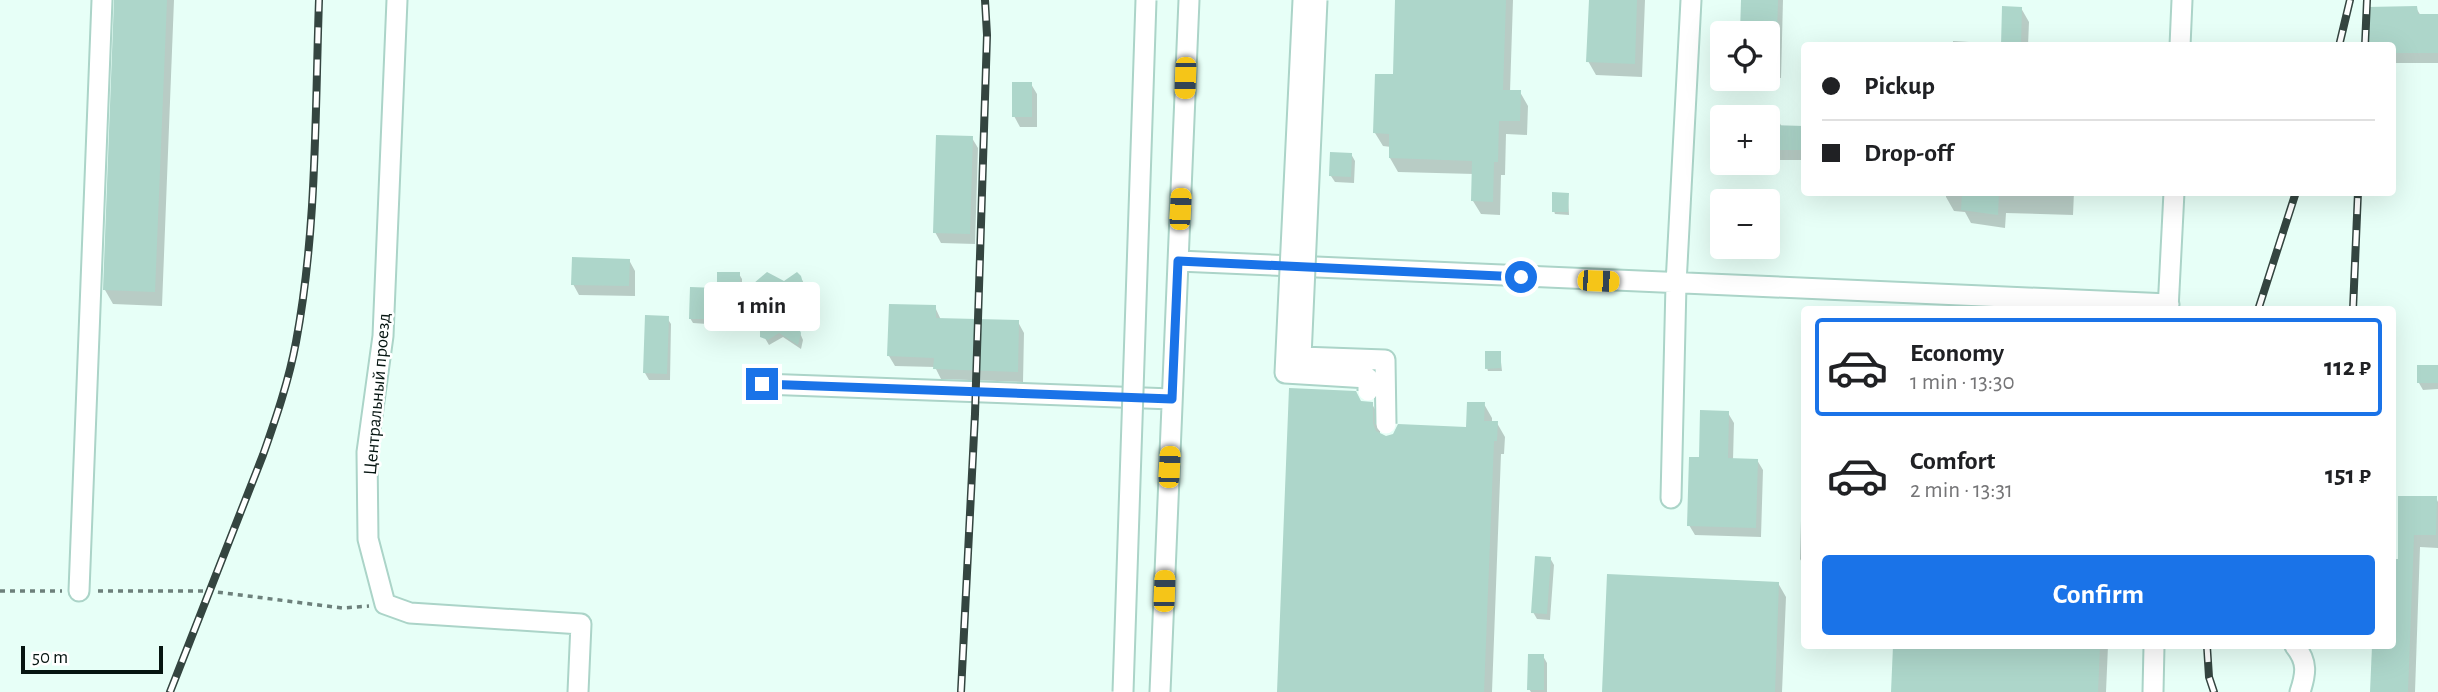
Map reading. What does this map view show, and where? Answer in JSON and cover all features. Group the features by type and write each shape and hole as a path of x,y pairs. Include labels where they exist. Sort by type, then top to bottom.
{"street":[{"path":"79,591 102,0"},
{"name":"Центральный проезд","path":"385,604 368,539 367,452 383,336 397,0"},
{"path":"1123,692 1146,0"},
{"path":"1160,692 1189,0"},
{"path":"1303,0 1285,373 1368,378 1368,391"},
{"path":"1317,0 1301,357 1385,360 1386,424"},
{"path":"1671,498 1676,284 1691,0"},
{"path":"2180,42 2182,0"},
{"path":"2169,306 2174,196"},
{"path":"1178,261 1676,284 1904,302 2116,306"},
{"path":"762,384 1172,399"},
{"path":"385,604 410,612 581,624 578,692"},
{"path":"2153,692 2154,649"},
{"path":"2298,649 2302,654 2306,674 2300,692"}],"path":[{"path":"0,591 209,591 342,608 385,604"}],"building":[{"path":"114,0 167,0 155,292 103,290"},
{"path":"1395,0 1506,0 1503,90 1521,90 1520,121 1499,121 1493,202 1471,201 1472,161 1389,158 1389,134 1373,133 1375,74 1393,74"},
{"path":"1589,0 1637,0 1635,64 1586,62"},
{"path":"1741,0 1778,0 1777,21 1740,21"},
{"path":"2002,6 2022,7 2021,42 2001,42"},
{"path":"2417,6 2418,14 2438,14 2438,53 2396,53 2396,42 2368,42 2367,7"},
{"path":"1012,82 1032,82 1032,117 1012,117"},
{"path":"1780,125 1801,126 1801,150 1780,150"},
{"path":"936,135 973,136 970,234 933,233"},
{"path":"1330,152 1352,153 1351,177 1329,176"},
{"path":"1552,192 1569,193 1568,212 1552,212"},
{"path":"1962,196 1999,196 1998,215 1961,210"},
{"path":"572,257 630,259 629,286 571,285"},
{"path":"717,272 740,272 740,295 767,272 784,281 797,272 803,283 795,293 803,308 795,319 801,333 798,345 779,333 768,340 760,337 769,308 705,307 705,319 689,319 690,287 717,288"},
{"path":"889,304 936,305 936,318 1019,320 1018,372 933,369 934,358 887,356"},
{"path":"645,315 669,316 667,374 643,373"},
{"path":"1485,351 1501,351 1501,368 1485,369"},
{"path":"2417,365 2438,365 2438,383 2417,383"},
{"path":"1289,388 1356,391 1361,401 1373,402 1373,423 1376,431 1386,436 1393,434 1398,424 1466,427 1467,402 1485,402 1484,421 1498,421 1497,441 1494,441 1484,692 1277,692"},
{"path":"1700,410 1729,411 1728,458 1758,459 1756,528 1687,526 1689,457 1699,457"},
{"path":"2398,496 2437,496 2436,535 2414,535 2408,692 2370,692 2372,649 2396,649"},
{"path":"1535,556 1551,557 1547,614 1531,613"},
{"path":"1607,574 1779,582 1775,692 1602,692"},
{"path":"1893,649 2100,649 2098,692 1891,692"},
{"path":"1528,654 1544,654 1544,690 1527,690"}],"railway":[{"path":"170,692 263,455 293,356 308,257 316,128 319,0"},
{"path":"961,692 975,414 987,35 985,0"},
{"path":"2340,42 2350,0"},
{"path":"2365,42 2367,0"},
{"path":"2259,306 2295,196"},
{"path":"2353,306 2358,196"},
{"path":"2207,649 2209,677 2214,692"}],"route":[{"path":"762,384 1172,399 1178,261 1521,277"}]}
